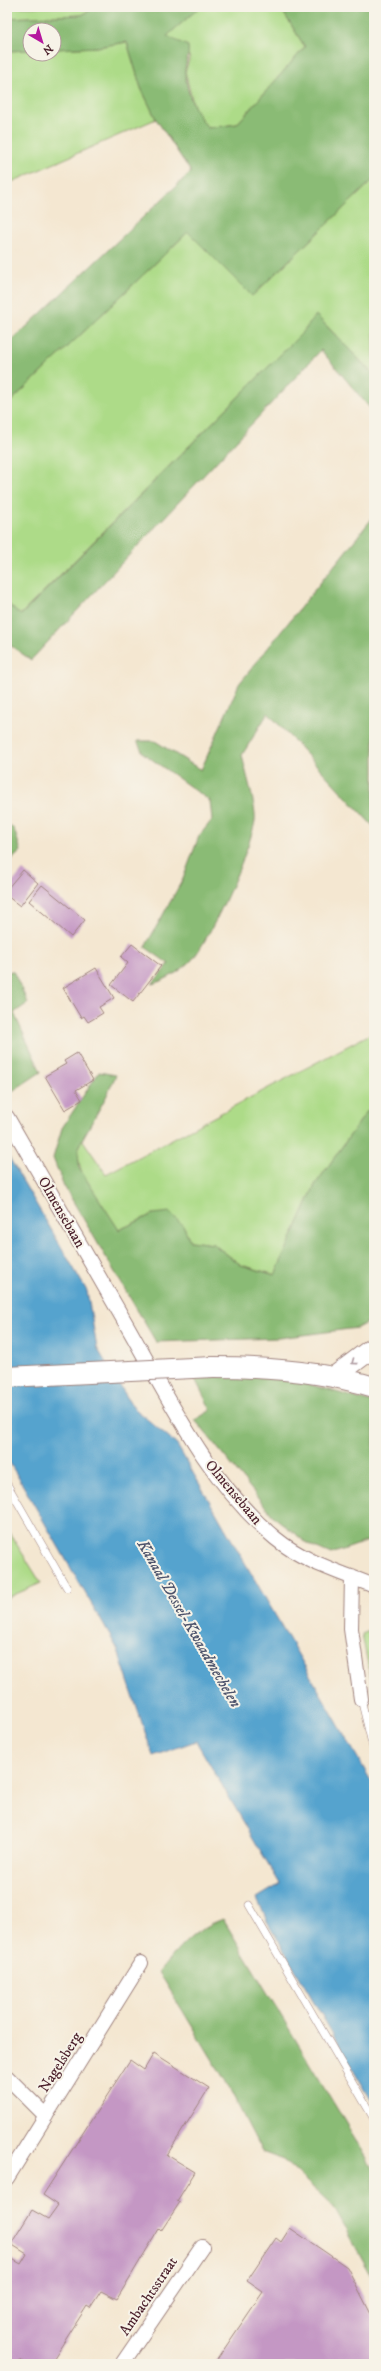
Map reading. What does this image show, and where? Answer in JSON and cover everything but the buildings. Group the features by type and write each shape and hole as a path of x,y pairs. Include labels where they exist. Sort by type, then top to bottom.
{"street":[{"name":"Olmensebaan","path":"7,1117 175,1411 210,1465 252,1518 277,1539 304,1558 374,1586"},
{"path":"334,1377 374,1347"},
{"path":"7,1377 213,1367 252,1367 334,1377 374,1388"},
{"path":"352,1577 351,1629 361,1699"},
{"name":"Nagelsberg","path":"7,2178 141,1963"},
{"path":"7,2077 46,2116"},
{"name":"Ambachtsstraat","path":"122,2364 202,2247"}],"lane":[{"path":"7,1484 67,1588"},
{"path":"361,1699 374,1752"},
{"path":"249,1905 374,2119"}],"green space":[{"path":"7,7 95,7 82,15 7,18"},
{"path":"95,7 200,7 167,36 188,46 185,71 186,81 192,102 208,128 237,124 305,47 280,7 374,7 374,179 252,296 188,232 7,405 7,345 191,172 156,119 141,88 127,42 97,47 62,49 62,22 22,22 22,50 7,51 7,18 82,15"},
{"path":"200,7 280,7 305,47 237,124 208,128 195,111 185,72 190,57 166,36"},
{"path":"127,42 141,88 156,119 7,184 7,51 22,50 22,62 62,62 62,49 97,47"},
{"path":"374,179 374,375 316,315 304,331 20,615 7,603 7,405 188,232 252,296"},
{"path":"316,315 374,375 374,413 321,350 31,660 7,643 7,603 21,615 304,331"},
{"path":"374,516 374,827 268,713 242,755 253,799 255,821 238,873 208,934 191,961 173,975 152,984 169,964 145,947 183,879 199,836 212,820 210,801 143,753 137,741 155,741 201,770 239,684"},
{"path":"7,824 14,829 21,851 10,861 7,858"},
{"path":"13,971 28,1003 14,1013 41,1072 8,1094 7,972"},
{"path":"374,1032 374,1115 368,1110 315,1185 276,1275 241,1265 213,1244 190,1241 184,1227 153,1214 119,1230 88,1186 82,1174 79,1161 78,1150 82,1139 106,1174"},
{"path":"99,1072 116,1075 106,1097 78,1147 79,1168 119,1230 153,1214 170,1212 184,1227 190,1241 213,1244 241,1265 275,1275 315,1185 368,1110 374,1115 374,1319 357,1328 279,1338 156,1342 64,1186 53,1158 62,1128"},
{"path":"237,1374 291,1379 374,1403 374,1539 331,1554 308,1544 273,1516 195,1420 211,1410 195,1379"},
{"path":"7,1529 41,1583 7,1598"},
{"path":"374,1629 374,1695 362,1634"},
{"path":"223,1919 374,2170 374,2280 333,2206 283,2160 262,2152 225,2080 159,1972 180,1948 195,1934 203,1928"}],"water":[{"name":"Kanaal Dessel-Kwaadmechelen","path":"7,1154 87,1291 97,1348 133,1407 177,1445 374,1786 374,2105 267,1921 257,1898 280,1884 196,1741 153,1756 117,1648 7,1458"}]}
